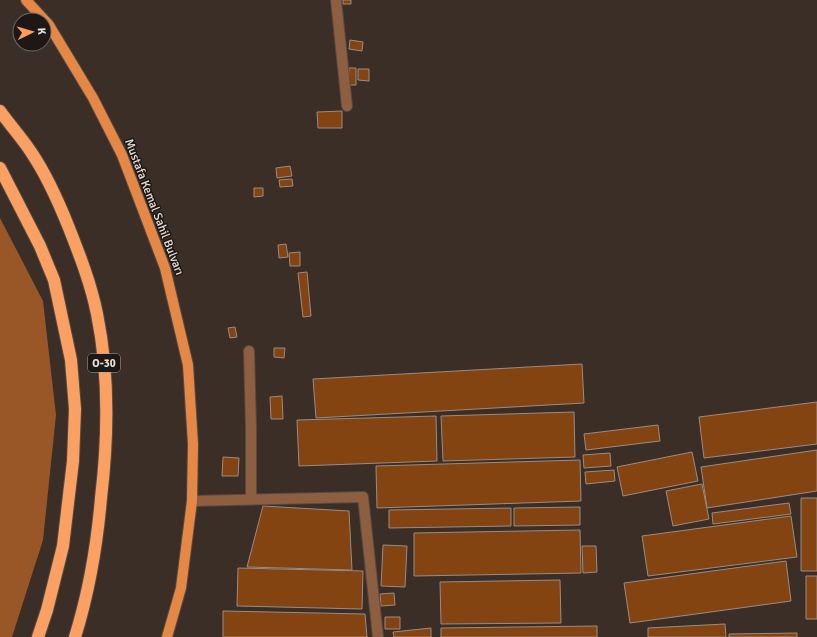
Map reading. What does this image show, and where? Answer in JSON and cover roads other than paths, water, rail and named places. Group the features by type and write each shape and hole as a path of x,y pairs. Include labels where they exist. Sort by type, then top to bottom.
{"highway":[{"name":"O-30","path":"0,111 32,152 60,206 85,268 98,314 103,358 106,414 105,464 97,536 82,614 75,637"},
{"path":"0,168 16,198"},
{"path":"0,182 16,198"},
{"name":"O-30","path":"16,198 40,246 54,280 71,360 75,409 73,461 63,546 47,610 38,637"}],"main road":[{"name":"Mustafa Kemal Sahil Bulvarı","path":"26,0 49,25 93,98 122,155 165,268 188,365 193,444 192,501 181,588 167,637"}],"street":[{"path":"336,0 347,106"},
{"path":"249,351 251,500"},
{"path":"192,501 364,497 378,637"}]}
